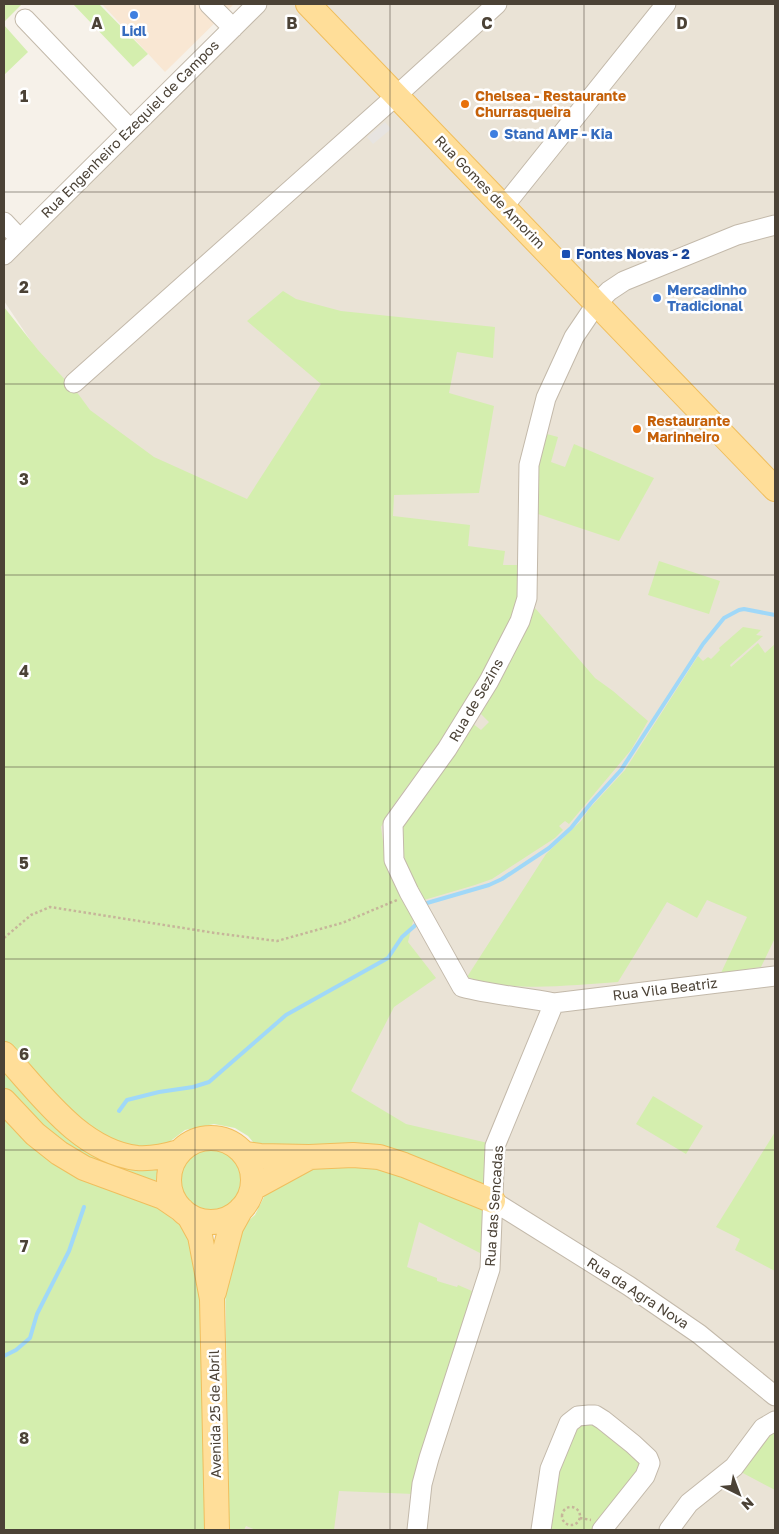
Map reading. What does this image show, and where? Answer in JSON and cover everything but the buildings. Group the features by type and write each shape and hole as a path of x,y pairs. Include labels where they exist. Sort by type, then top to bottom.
{"main road":[{"name":"Rua Gomes de Amorim","path":"308,4 398,95 775,489"},
{"path":"4,1054 72,1127 93,1142 114,1153 138,1158 159,1158 179,1152 197,1140 208,1138 222,1139 234,1144 245,1154 251,1164 254,1176 253,1188"},
{"name":"Avenida 25 de Abril","path":"4,1101 35,1134 59,1154 84,1168 163,1197 200,1220 211,1222 222,1220 232,1216 241,1209"},
{"name":"Avenida 25 de Abril","path":"179,1152 173,1163 170,1188 174,1200 186,1213 200,1236 212,1299 216,1530"},
{"path":"245,1154 260,1156 310,1157 353,1155 379,1157 404,1165 493,1201"},
{"path":"253,1188 310,1157"},
{"name":"Avenida 25 de Abril","path":"212,1299 231,1227 248,1200 253,1188"}],"street":[{"path":"209,4 233,28"},
{"name":"Rua Engenheiro Ezequiel de Campos","path":"4,255 257,4"},
{"path":"74,383 398,95 497,4"},
{"path":"504,206 666,4"},
{"path":"25,19 130,129"},
{"path":"4,222 20,239"},
{"name":"Rua de Sezins","path":"554,1003 478,992 462,987 409,892 394,860 393,824 447,750 489,681 520,621 527,598 529,465 546,398 574,337 597,303 609,291 624,281 736,235 775,225"},
{"name":"Rua Vila Beatriz","path":"554,1003 775,976"},
{"name":"Rua das Sencadas","path":"417,1530 422,1484 429,1458 487,1282 492,1251 495,1146 554,1003"},
{"name":"Rua da Agra Nova","path":"493,1201 629,1286 699,1334 775,1396"},
{"path":"541,1530 550,1469 569,1423 578,1416 589,1414 595,1415 627,1439 648,1458 650,1463 645,1476 602,1530"},
{"path":"669,1530 689,1503 734,1466 763,1428 775,1421"}],"path":[{"path":"4,938 31,915 50,907 215,934 277,941 342,923 392,903 409,892"},
{"path":"575,1508 579,1512 580,1518 574,1524 569,1525 564,1522 563,1514 566,1509 575,1508"},
{"path":"567,1530 569,1525"}],"shaded area":[{"path":"102,4 234,4 165,72"},
{"path":"256,4 775,4 775,1530 229,1530 226,1506 228,1271 309,1119 51,371 4,301 4,249"},
{"path":"385,122 391,129 373,144 367,137"}],"green space":[{"path":"4,4 22,4 4,22"},
{"path":"73,4 99,4 148,54 133,67"},
{"path":"4,25 28,52 4,75"},
{"path":"283,291 296,299 341,311 495,327 493,358 457,352 449,393 494,406 479,493 394,495 393,516 470,525 468,546 505,551 503,565 522,565 521,588 513,621 454,723 395,803 381,827 385,856 404,904 414,917 408,942 436,978 394,1007 351,1091 406,1124 488,1143 487,1193 376,1145 258,1148 248,1136 235,1128 214,1124 185,1130 164,1146 141,1149 97,1136 4,1043 4,307 90,410 154,457 247,499 321,384 247,321"},
{"path":"543,433 558,437 551,462 565,467 574,444 654,478 619,541 538,514 538,460"},
{"path":"659,561 720,581 709,614 648,595"},
{"path":"535,608 595,678 648,721 631,750 569,824 565,821 559,826 563,830 555,838 492,879 424,900 409,871 401,847 403,824 472,723 481,730 489,722 479,712 496,684"},
{"path":"743,627 761,630 756,635 763,636 730,665 731,667 758,643 765,653 775,644 775,938 761,967 721,973 747,917 707,900 697,918 667,902 618,982 541,987 503,985 467,977 546,854 581,821 589,809 625,770 698,656 703,661 708,657 711,659 720,650 719,648"},
{"path":"4,1064 67,1132 158,1167 155,1185 62,1147 4,1090"},
{"path":"653,1096 703,1126 686,1154 636,1124"},
{"path":"4,1111 163,1208 170,1217 193,1236 199,1249 207,1530 4,1530"},
{"path":"775,1132 775,1271 735,1250 740,1239 716,1227"},
{"path":"211,1150 228,1155 236,1163 241,1180 236,1197 228,1205 211,1210 194,1205 186,1197 181,1180 186,1163 194,1155"},
{"path":"376,1164 487,1207 482,1254 419,1222 407,1267 437,1278 437,1281 457,1287 458,1285 472,1291 414,1494 339,1491 334,1530 256,1530 246,1526 244,1530 229,1530 225,1271 230,1244 255,1215 268,1189 310,1168"},
{"path":"583,1422 594,1423 638,1456 641,1468 596,1530 548,1530 553,1488 573,1429"},
{"path":"766,1432 770,1435 775,1432 775,1490 739,1471"}],"waterway":[{"path":"427,903 489,885 502,879 549,848 571,828 621,770 703,644 724,618 744,609 775,615"},
{"path":"119,1111 127,1100 209,1082 286,1015 388,958 402,937 419,922"},
{"path":"4,1356 16,1350 30,1338 37,1314 69,1251 84,1207"}],"place":[{"name":"Lidl","path":"134,15"},
{"name":"Chelsea - Restaurante Churrasqueira","path":"465,104"},
{"name":"Stand AMF - Kia","path":"494,134"},
{"name":"Fontes Novas - 2","path":"566,254"},
{"name":"Mercadinho Tradicional","path":"657,298"},
{"name":"Restaurante Marinheiro","path":"637,429"}]}
